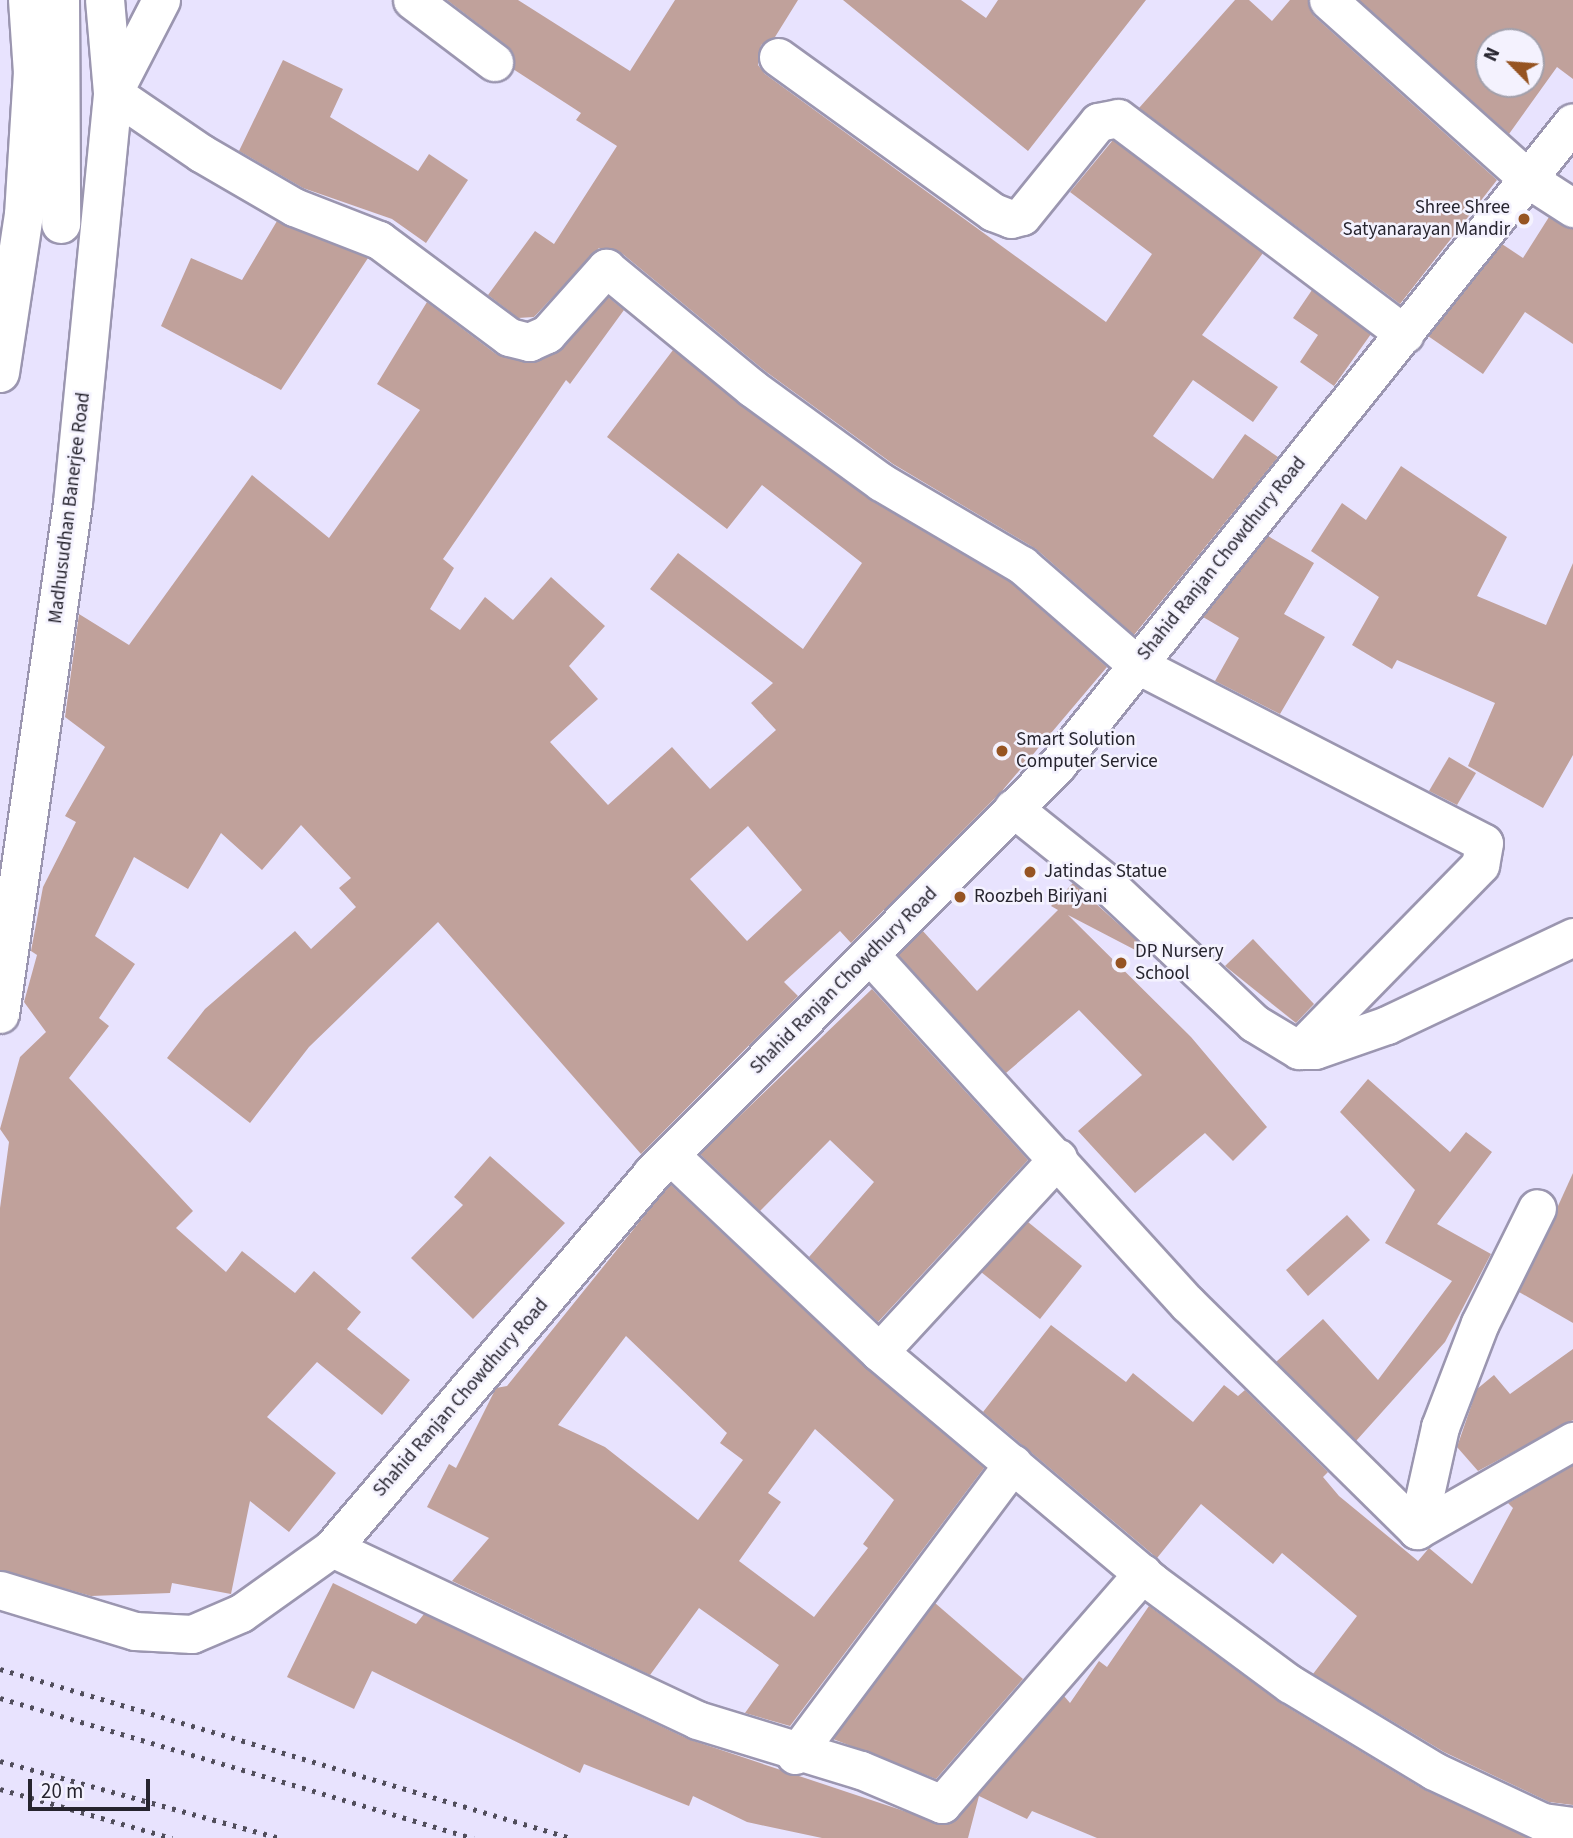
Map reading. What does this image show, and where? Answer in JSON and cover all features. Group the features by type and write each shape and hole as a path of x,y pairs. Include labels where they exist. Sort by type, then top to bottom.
{"street":[{"path":"0,373 12,210 33,73 28,0"},
{"path":"60,0 61,224"},
{"name":"Madhusudhan Banerjee Road","path":"0,1014 74,503 113,93 105,0"},
{"path":"162,0 113,93 294,207 379,240 509,337 529,342 547,334 606,268 752,388 881,482 1022,565 1136,664 1484,843 1480,865 1299,1050"},
{"path":"412,0 494,62"},
{"path":"1328,0 1528,179 1573,208"},
{"path":"778,57 993,212 1011,219 1022,216 1098,122 1118,118 1405,334"},
{"name":"Shahid Ranjan Chowdhury Road","path":"0,1591 135,1631 192,1634 241,1613 332,1548 670,1155 872,956 1057,765 1573,122"},
{"path":"1013,808 1105,882 1254,1023 1299,1050 1315,1050 1387,1025 1573,937"},
{"path":"872,956 1188,1304 1417,1530"},
{"path":"670,1155 879,1352 1143,1573 1290,1684 1434,1771 1543,1822 1573,1826"},
{"path":"879,1352 1058,1158"},
{"path":"1417,1530 1440,1427 1480,1323 1537,1208"},
{"path":"1417,1530 1573,1441"},
{"path":"795,1755 1013,1464"},
{"path":"332,1548 697,1720 795,1755 861,1770 942,1804 1143,1573"}],"building":[{"path":"447,0 518,0 630,71 675,0 798,0 775,37 761,45 758,65 765,74 1106,322 1152,254 1070,192 1113,140 1263,253 1202,335 1278,387 1253,422 1193,380 1153,436 1213,479 1245,434 1278,457 1134,635 1036,549 893,464 765,371 619,251 599,248 534,317 518,318 488,295 535,231 554,244 617,146 576,120 581,113 513,69 507,46"},
{"path":"843,0 961,0 986,18 998,0 1146,0 1028,151"},
{"path":"1235,0 1249,0 1272,21 1290,0 1308,0 1314,16 1497,180 1400,304 1139,108"},
{"path":"1359,0 1573,0 1573,79 1557,67 1545,84 1545,28 1475,28 1475,98 1535,98 1509,134"},
{"path":"283,60 343,89 330,117 418,171 429,154 468,180 426,243 392,219 303,188 239,151"},
{"path":"1549,217 1573,229 1573,344 1525,312 1483,374 1428,336 1502,244 1523,258"},
{"path":"277,221 368,258 281,390 161,326 191,258 242,280"},
{"path":"1312,290 1371,334 1334,386 1300,362 1318,335 1293,318"},
{"path":"608,297 624,310 570,384 566,380 443,559 454,568 430,609 460,630 485,597 513,620 551,577 605,626 569,666 598,699 550,742 608,805 672,747 710,789 776,730 751,703 773,683 650,589 678,553 803,649 862,563 762,485 727,529 607,437 673,350 869,499 1010,582 1107,667 1002,791 851,943 840,931 784,982 798,996 641,1154 438,922 309,1047 250,1123 167,1058 205,1009 295,931 311,949 356,907 339,888 351,878 301,825 262,870 221,833 188,889 134,857 95,936 135,964 99,1018 109,1026 69,1078 193,1211 176,1228 226,1272 242,1251 295,1293 314,1271 361,1312 347,1329 410,1380 382,1415 317,1362 267,1417 336,1473 289,1532 250,1501 231,1594 172,1583 170,1593 91,1596 0,1570 0,1208 9,1142 0,1129 20,1057 46,1032 24,1002 37,955 31,951 43,887 76,822 65,816 105,747 65,717 79,614 129,645 252,475 329,538 420,410 377,384 427,302 496,354 525,362 562,348","holes":["748,826 802,890 747,941 690,879"]},
{"path":"1401,466 1507,537 1477,596 1546,625 1573,563 1573,755 1543,808 1468,766 1495,703 1397,660 1392,669 1352,645 1379,597 1311,551 1342,503 1366,520"},
{"path":"1268,536 1314,563 1284,614 1325,637 1280,714 1215,681 1239,638 1203,617"},
{"path":"1449,757 1476,773 1457,805 1429,791"},
{"path":"1073,883 1145,948 1141,953 1068,915 1191,1037 1267,1127 1233,1161 1205,1133 1135,1193 1078,1131 1142,1075 1079,1010 1006,1073 898,955 922,930 977,991 1058,910 1051,906"},
{"path":"1253,939 1314,1004 1296,1023 1225,966"},
{"path":"872,989 1028,1160 878,1322 809,1257 874,1182 830,1140 760,1211 700,1154"},
{"path":"1368,1079 1450,1152 1466,1132 1492,1152 1437,1224 1491,1254 1445,1342 1356,1441 1276,1362 1323,1319 1378,1380 1452,1281 1385,1243 1415,1190 1340,1112"},
{"path":"490,1156 565,1223 473,1319 411,1258 463,1205 454,1197"},
{"path":"1573,1173 1573,1323 1519,1292"},
{"path":"670,1184 865,1367 984,1468 790,1726 745,1713 779,1665 699,1608 650,1675 452,1581 489,1538 427,1507 449,1464 456,1468 496,1388 507,1386","holes":["626,1336 727,1433 720,1443 743,1460 698,1520 605,1447 558,1425","815,1429 894,1500 863,1544 868,1548 814,1617 739,1561 781,1502 768,1493"]},
{"path":"1347,1215 1370,1240 1308,1296 1286,1270"},
{"path":"1028,1222 1082,1266 1040,1319 981,1272"},
{"path":"1051,1325 1126,1382 1133,1373 1193,1422 1224,1385 1238,1396 1245,1390 1328,1472 1323,1477 1339,1496 1418,1561 1429,1548 1472,1584 1513,1508 1508,1503 1573,1465 1573,1805 1549,1802 1444,1752 1313,1674 1357,1616 1282,1553 1273,1564 1201,1504 1157,1558 983,1412"},
{"path":"1573,1349 1573,1420 1478,1471 1457,1447 1477,1389 1494,1375 1510,1394"},
{"path":"333,1583 416,1624 424,1614 688,1739 946,1825 1064,1696 1070,1703 1099,1661 1107,1667 1149,1606 1279,1702 1423,1789 1528,1838 1097,1838 1032,1811 1027,1819 979,1796 968,1838 822,1838 747,1822 693,1796 689,1806 584,1764 580,1773 372,1671 354,1709 287,1677"},
{"path":"935,1603 1023,1679 936,1779 833,1739"}],"railway":[{"path":"0,1669 571,1838"},
{"path":"0,1698 474,1838"},
{"path":"0,1761 279,1838"},
{"path":"0,1789 172,1838"}],"place":[{"name":"Shree Shree Satyanarayan Mandir","path":"1524,219"},
{"name":"Smart Solution Computer Service","path":"1002,751"},
{"name":"Jatindas Statue","path":"1030,872"},
{"name":"Roozbeh Biriyani","path":"960,897"},
{"name":"DP Nursery School","path":"1121,963"}]}
